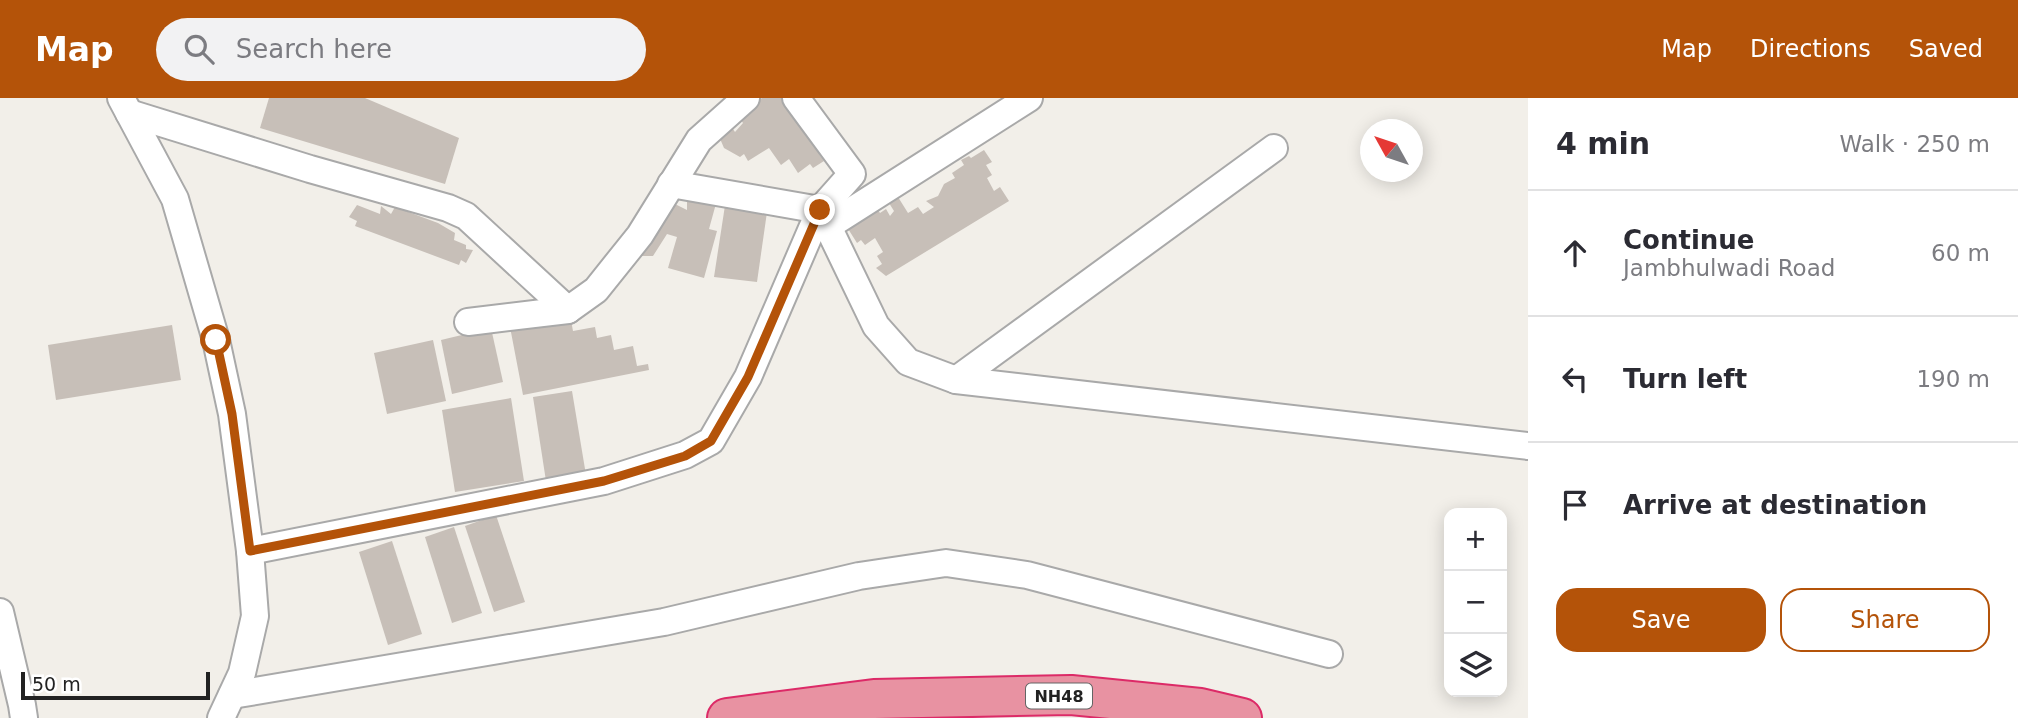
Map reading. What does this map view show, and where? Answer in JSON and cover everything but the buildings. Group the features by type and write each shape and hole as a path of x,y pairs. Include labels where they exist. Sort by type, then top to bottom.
{"highway":[{"name":"NH48","path":"727,718 874,699 1072,695 1200,708 1242,718"}],"street":[{"path":"468,323 568,310 596,290 640,235 699,140 746,98"},
{"path":"250,551 604,481 685,456 711,441 748,377 824,218 852,174 796,98"},
{"path":"671,184 824,218 1029,98"},
{"path":"125,105 310,169 448,208 466,216 568,310"},
{"path":"125,105 175,199 216,340 232,414 256,616 242,674 226,706"},
{"path":"956,380 1274,148"},
{"path":"824,218 876,327 908,362 956,380 1528,446"},
{"path":"226,706 664,622 859,576 946,563 1027,575 1329,654"},
{"path":"0,612 24,718"}],"route":[{"path":"216,340 232,414 250,551 604,481 685,456 711,441 748,377 820,210"}]}
